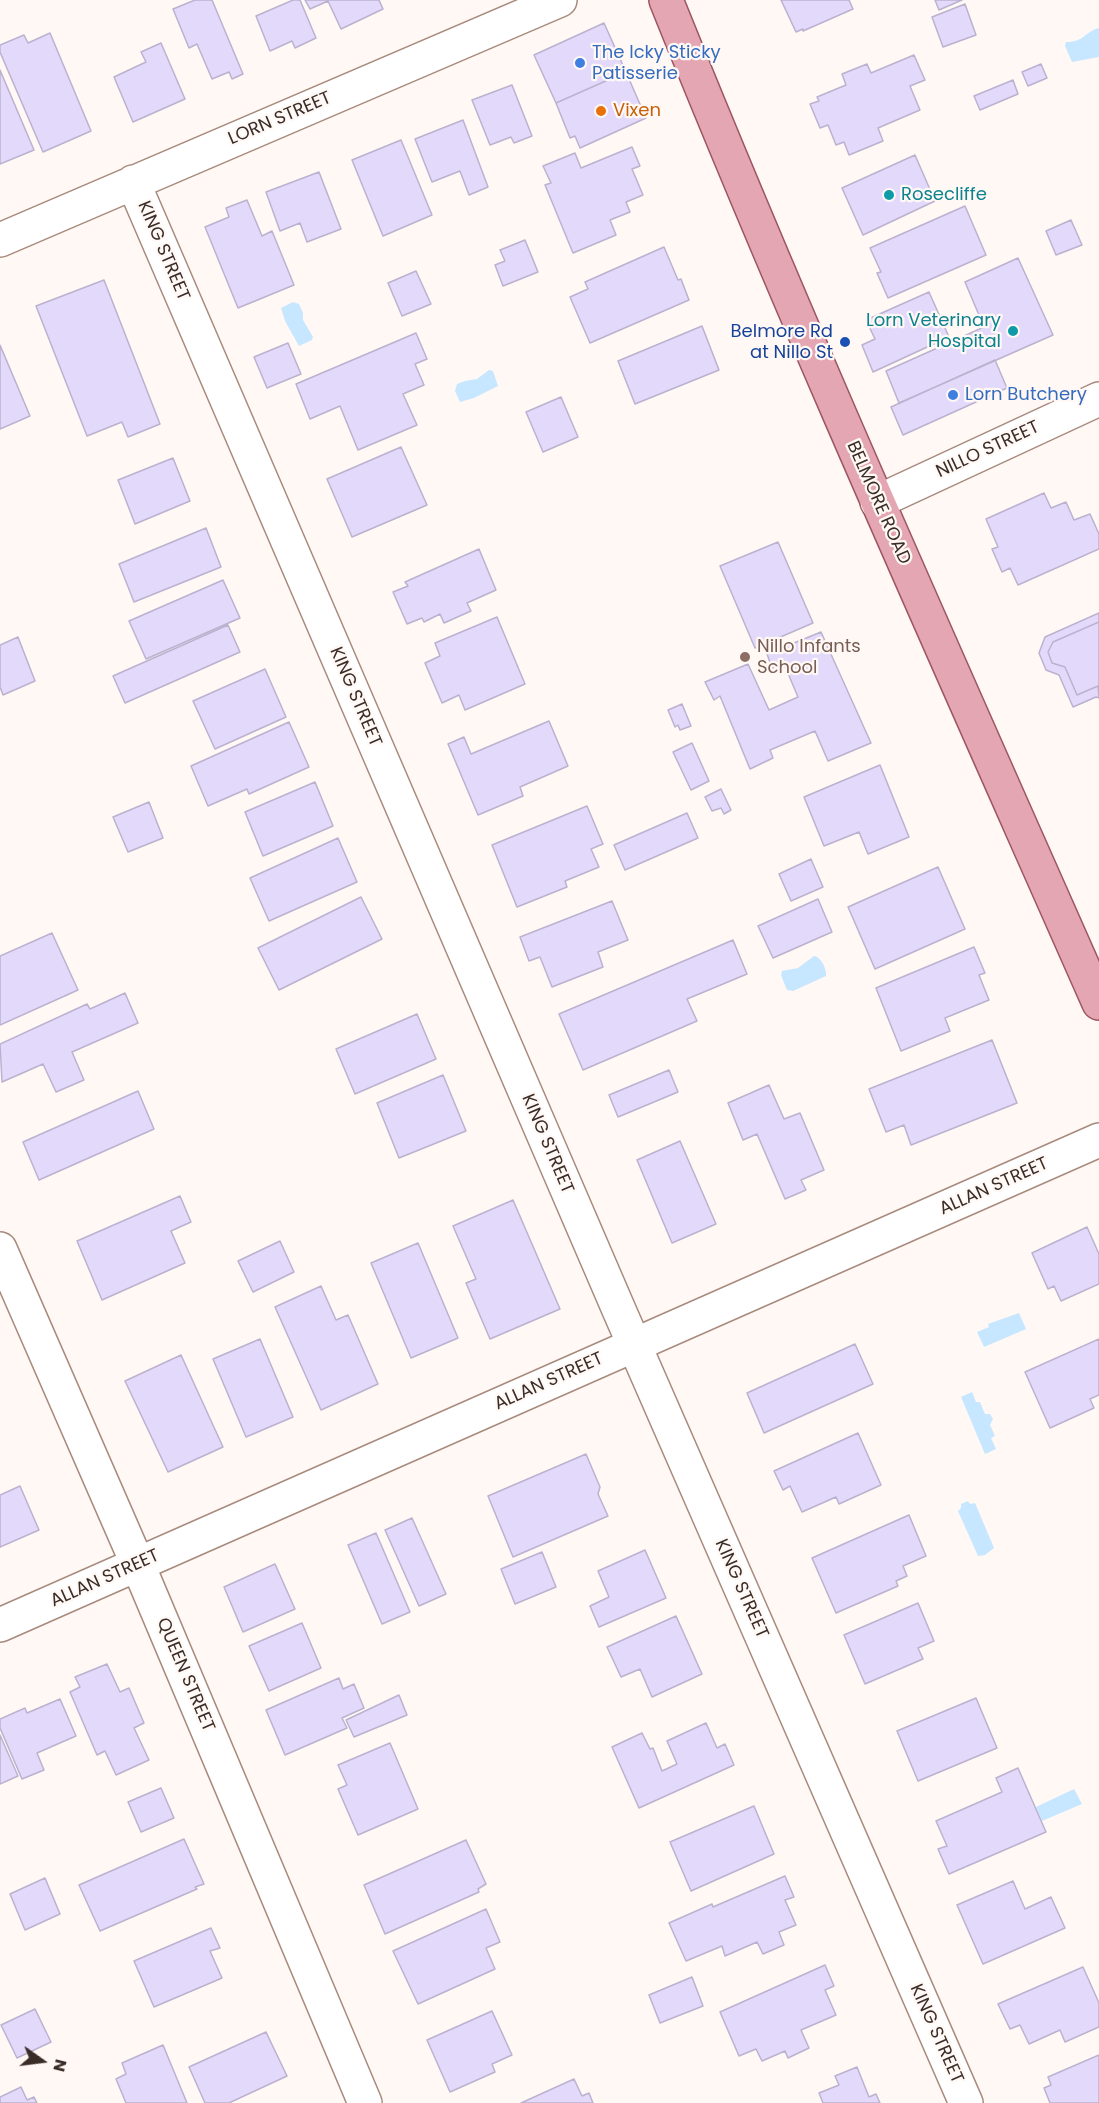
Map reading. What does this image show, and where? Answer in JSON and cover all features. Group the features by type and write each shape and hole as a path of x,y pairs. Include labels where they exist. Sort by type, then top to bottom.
{"main road":[{"name":"BELMORE ROAD","path":"666,0 730,160 877,502 1099,1003"}],"street":[{"name":"LORN STREET","path":"0,240 560,0"},
{"name":"KING STREET","path":"133,182 634,1345 966,2103"},
{"name":"NILLO STREET","path":"877,502 1099,399"},
{"name":"ALLAN STREET","path":"0,1625 1099,1140"},
{"name":"QUEEN STREET","path":"0,1249 138,1565 365,2103"}],"water":[{"path":"1099,28 1099,57 1072,62 1065,46 1066,42 1081,39"},
{"path":"293,302 299,304 303,320 313,337 312,340 299,346 285,321 281,308"},
{"path":"489,370 493,371 498,386 460,402 455,391 457,384 477,379"},
{"path":"814,956 823,964 826,976 793,991 787,990 781,975 782,971 798,968"},
{"path":"1019,1313 1026,1329 984,1347 977,1332 989,1327 988,1324"},
{"path":"972,1392 976,1402 980,1402 985,1414 990,1414 993,1419 990,1425 995,1436 991,1438 996,1449 985,1454 961,1397"},
{"path":"968,1501 970,1504 975,1503 994,1548 985,1555 978,1556 958,1511 961,1504"},
{"path":"1074,1789 1082,1804 1042,1821 1036,1807"}],"building":[{"path":"195,0 212,0 243,74 232,79 229,72 212,79 197,44 189,48 173,9"},
{"path":"293,0 300,0 316,38 295,48 292,41 270,51 256,16"},
{"path":"305,0 379,0 383,9 341,29 328,1 310,9"},
{"path":"781,0 849,0 853,9 796,32"},
{"path":"935,0 962,0 939,10"},
{"path":"965,4 976,35 943,47 932,17"},
{"name":"The Icky Sticky Patisserie","path":"604,23 626,72 556,103 534,55"},
{"path":"50,33 91,131 43,152 0,52 0,45 24,35 28,43"},
{"path":"161,43 185,99 133,122 114,77 146,62 141,52"},
{"path":"914,55 925,80 910,86 920,110 878,128 883,141 849,155 844,142 836,145 828,125 820,128 810,104 819,101 817,97 846,85 842,74 867,64 871,73"},
{"path":"1041,64 1047,78 1028,86 1022,72"},
{"path":"0,70 34,150 0,164"},
{"name":"Vixen","path":"626,72 646,118 580,148 575,136 570,138 556,103"},
{"path":"1013,80 1018,94 980,110 974,96"},
{"path":"512,85 532,136 514,143 511,137 490,145 472,100"},
{"path":"463,120 488,187 469,195 460,171 432,182 415,139"},
{"path":"401,140 432,215 383,236 352,160"},
{"path":"632,147 640,166 632,169 643,195 626,202 630,212 610,220 616,235 573,253 545,185 551,183 543,166 575,153 581,168"},
{"name":"Rosecliffe","path":"915,155 935,201 863,235 842,188"},
{"path":"319,172 341,229 307,242 300,223 280,231 266,192"},
{"path":"247,200 262,236 272,231 294,285 238,308 205,227 229,217 226,208"},
{"path":"965,206 986,255 888,298 877,273 881,272 870,248"},
{"path":"1071,220 1082,245 1056,255 1046,231"},
{"path":"525,240 538,272 503,286 495,265 505,261 500,250"},
{"path":"664,247 689,300 590,343 570,297 588,289 585,282"},
{"name":"Lorn Veterinary Hospital","path":"1018,258 1053,335 899,403 886,371 984,327 965,282"},
{"path":"416,271 431,304 402,316 388,283"},
{"path":"104,280 160,424 128,437 122,422 87,436 36,306"},
{"path":"929,292 949,337 873,372 862,345 875,339 866,320"},
{"path":"702,326 719,370 635,404 618,361"},
{"path":"416,333 427,359 415,364 424,385 403,394 417,425 358,450 340,406 310,419 296,384"},
{"path":"288,343 301,374 267,388 254,357"},
{"path":"0,345 30,416 0,429"},
{"name":"Lorn Butchery","path":"995,360 1007,388 903,435 891,407"},
{"path":"561,397 578,437 543,452 526,412"},
{"path":"401,447 427,505 352,537 327,479"},
{"path":"173,458 190,501 135,524 118,480"},
{"path":"1044,493 1051,508 1066,502 1074,520 1090,514 1099,534 1099,549 1018,585 1010,568 1002,572 992,549 998,547 986,519"},
{"path":"206,528 221,567 134,602 119,564"},
{"path":"778,542 813,623 755,648 720,566"},
{"path":"479,549 496,590 467,603 471,611 444,623 440,614 424,622 422,618 407,624 393,592 408,586 405,582"},
{"path":"223,580 240,618 146,659 129,621"},
{"path":"1099,613 1099,622 1053,642 1048,652 1052,663 1065,667 1077,695 1098,686 1099,698 1096,697 1073,707 1059,675 1046,670 1039,653 1045,637"},
{"path":"497,617 525,684 465,710 459,695 442,703 425,663 440,656 435,643"},
{"path":"1099,622 1099,688 1098,686 1077,695 1065,667 1052,663 1048,652 1053,642"},
{"path":"228,625 240,652 125,703 113,676"},
{"path":"821,632 871,743 828,761 815,731 770,750 773,758 750,769 720,696 714,700 705,682 748,664 769,710 798,697 784,664 772,668 767,654"},
{"path":"18,637 35,681 3,695 0,687 0,645"},
{"path":"265,669 286,717 215,749 193,701"},
{"path":"682,704 691,726 680,730 678,725 675,727 668,710"},
{"path":"549,721 568,766 520,787 523,796 478,815 448,744 464,737 471,754"},
{"path":"289,722 309,767 249,794 247,789 208,806 191,766"},
{"path":"692,743 709,781 691,790 673,752"},
{"path":"880,765 909,837 868,854 859,832 824,846 804,797"},
{"path":"315,782 333,826 263,856 245,812"},
{"path":"721,789 731,810 724,814 721,808 712,811 705,797"},
{"path":"149,802 163,838 128,852 113,817"},
{"path":"587,806 603,844 591,849 599,867 565,881 567,887 517,907 492,845"},
{"path":"687,813 698,838 625,870 614,845"},
{"path":"338,838 357,882 269,921 250,878"},
{"path":"811,859 823,887 791,901 779,874"},
{"path":"938,867 965,929 875,969 848,907"},
{"path":"361,897 382,939 279,990 258,948"},
{"path":"818,899 832,932 773,958 758,926"},
{"path":"612,901 628,940 598,952 603,967 552,987 540,957 529,961 520,937"},
{"path":"52,933 78,990 0,1025 0,956"},
{"path":"733,940 747,974 687,999 697,1021 583,1070 559,1014"},
{"path":"974,947 985,973 979,975 989,1000 945,1018 950,1031 901,1051 876,988"},
{"path":"125,993 138,1023 72,1052 84,1080 56,1092 43,1064 2,1082 0,1044 87,1004 90,1009"},
{"path":"417,1014 436,1059 355,1094 336,1049"},
{"path":"992,1040 1017,1103 911,1145 904,1125 886,1132 869,1089"},
{"path":"669,1070 678,1092 618,1117 609,1095"},
{"path":"443,1075 466,1131 399,1158 377,1103"},
{"path":"769,1085 784,1119 800,1113 824,1170 801,1180 806,1190 785,1199 757,1134 743,1140 728,1103"},
{"path":"138,1091 154,1129 39,1180 23,1142"},
{"path":"680,1141 716,1224 672,1243 637,1160"},
{"path":"180,1196 191,1222 171,1231 185,1263 102,1300 77,1241"},
{"path":"513,1200 560,1309 490,1339 466,1283 476,1279 453,1226"},
{"path":"1087,1227 1099,1254 1099,1284 1061,1301 1054,1286 1048,1289 1032,1253"},
{"path":"280,1241 294,1272 253,1292 238,1261"},
{"path":"418,1243 458,1338 411,1358 371,1263"},
{"path":"321,1286 336,1320 348,1315 378,1384 321,1410 275,1307"},
{"path":"260,1339 293,1417 246,1437 213,1359"},
{"path":"1099,1339 1099,1395 1090,1399 1094,1408 1050,1428 1025,1372"},
{"path":"855,1344 873,1384 764,1433 747,1393"},
{"path":"181,1355 223,1447 168,1472 125,1381"},
{"path":"858,1433 881,1485 839,1504 836,1497 802,1512 790,1486 783,1490 774,1471"},
{"path":"586,1454 600,1487 598,1494 608,1516 513,1557 488,1496"},
{"path":"20,1486 39,1530 0,1547 0,1495"},
{"path":"909,1515 926,1556 903,1566 907,1576 896,1581 898,1586 836,1613 812,1558"},
{"path":"412,1518 446,1594 419,1606 385,1530"},
{"path":"376,1533 410,1612 382,1624 348,1545"},
{"path":"645,1550 666,1598 599,1627 590,1606 609,1597 598,1571"},
{"path":"542,1552 556,1587 515,1604 501,1569"},
{"path":"275,1564 295,1609 243,1632 224,1587"},
{"path":"918,1603 934,1641 918,1648 923,1659 865,1684 844,1635"},
{"path":"676,1616 702,1674 652,1697 640,1669 621,1677 607,1647"},
{"path":"302,1623 321,1668 269,1691 249,1646"},
{"path":"107,1664 120,1692 129,1688 144,1723 134,1728 149,1760 116,1775 105,1751 97,1755 70,1692 80,1687 75,1677"},
{"path":"339,1678 343,1689 354,1684 364,1708 342,1718 347,1728 285,1755 266,1710"},
{"path":"399,1695 407,1715 354,1737 346,1720"},
{"path":"976,1698 997,1748 918,1781 897,1731"},
{"path":"60,1699 76,1736 37,1753 44,1770 22,1779 0,1728 0,1719 25,1708 27,1713"},
{"path":"706,1723 717,1748 725,1744 734,1765 639,1808 612,1747 642,1733 650,1749 653,1748 662,1771 677,1764 667,1741"},
{"path":"0,1735 18,1776 0,1784"},
{"path":"390,1743 418,1809 358,1835 338,1789 347,1785 338,1765"},
{"path":"1018,1768 1046,1832 949,1874 938,1849 947,1846 936,1821 1002,1792 996,1778"},
{"path":"161,1788 174,1818 141,1832 128,1802"},
{"path":"754,1806 774,1854 691,1891 670,1842"},
{"path":"184,1839 204,1884 100,1931 79,1885"},
{"path":"466,1840 486,1884 478,1889 479,1892 385,1934 364,1885"},
{"path":"785,1876 794,1897 785,1900 796,1925 779,1932 784,1945 763,1954 757,1942 725,1956 722,1946 686,1961 669,1923"},
{"path":"45,1878 60,1914 25,1930 10,1894"},
{"path":"1013,1881 1025,1909 1051,1897 1065,1928 983,1964 957,1905"},
{"path":"486,1909 500,1942 486,1948 495,1969 418,2004 393,1951"},
{"path":"211,1928 220,1948 210,1951 222,1978 154,2007 134,1961"},
{"path":"825,1965 834,1986 825,1990 836,2015 801,2030 809,2048 788,2058 785,2051 762,2061 756,2049 739,2056 720,2012"},
{"path":"1083,1967 1099,2003 1099,2027 1065,2042 1060,2030 1029,2044 1020,2025 1010,2029 998,2004"},
{"path":"692,1977 703,2006 660,2023 649,1995"},
{"path":"35,2009 51,2042 17,2058 1,2025"},
{"path":"492,2011 512,2055 492,2064 495,2072 450,2092 427,2040"},
{"path":"266,2032 287,2076 229,2103 205,2103 189,2067"},
{"path":"163,2045 187,2103 126,2103 116,2079 126,2074 122,2063"},
{"path":"1099,2055 1099,2103 1050,2103 1044,2088 1051,2085 1048,2077"},
{"path":"857,2067 869,2097 876,2094 880,2103 823,2103 819,2093 839,2085 835,2076"},
{"path":"574,2079 582,2096 589,2093 593,2103 521,2103"},
{"path":"21,2087 27,2100 34,2097 37,2103 0,2103 0,2097"}],"place":[{"name":"The Icky Sticky Patisserie","path":"580,63"},
{"name":"Vixen","path":"601,111"},
{"name":"Rosecliffe","path":"889,195"},
{"name":"Lorn Veterinary Hospital","path":"1013,331"},
{"name":"Belmore Rd at Nillo St","path":"845,342"},
{"name":"Lorn Butchery","path":"953,395"},
{"name":"Nillo Infants School","path":"745,657"}]}
